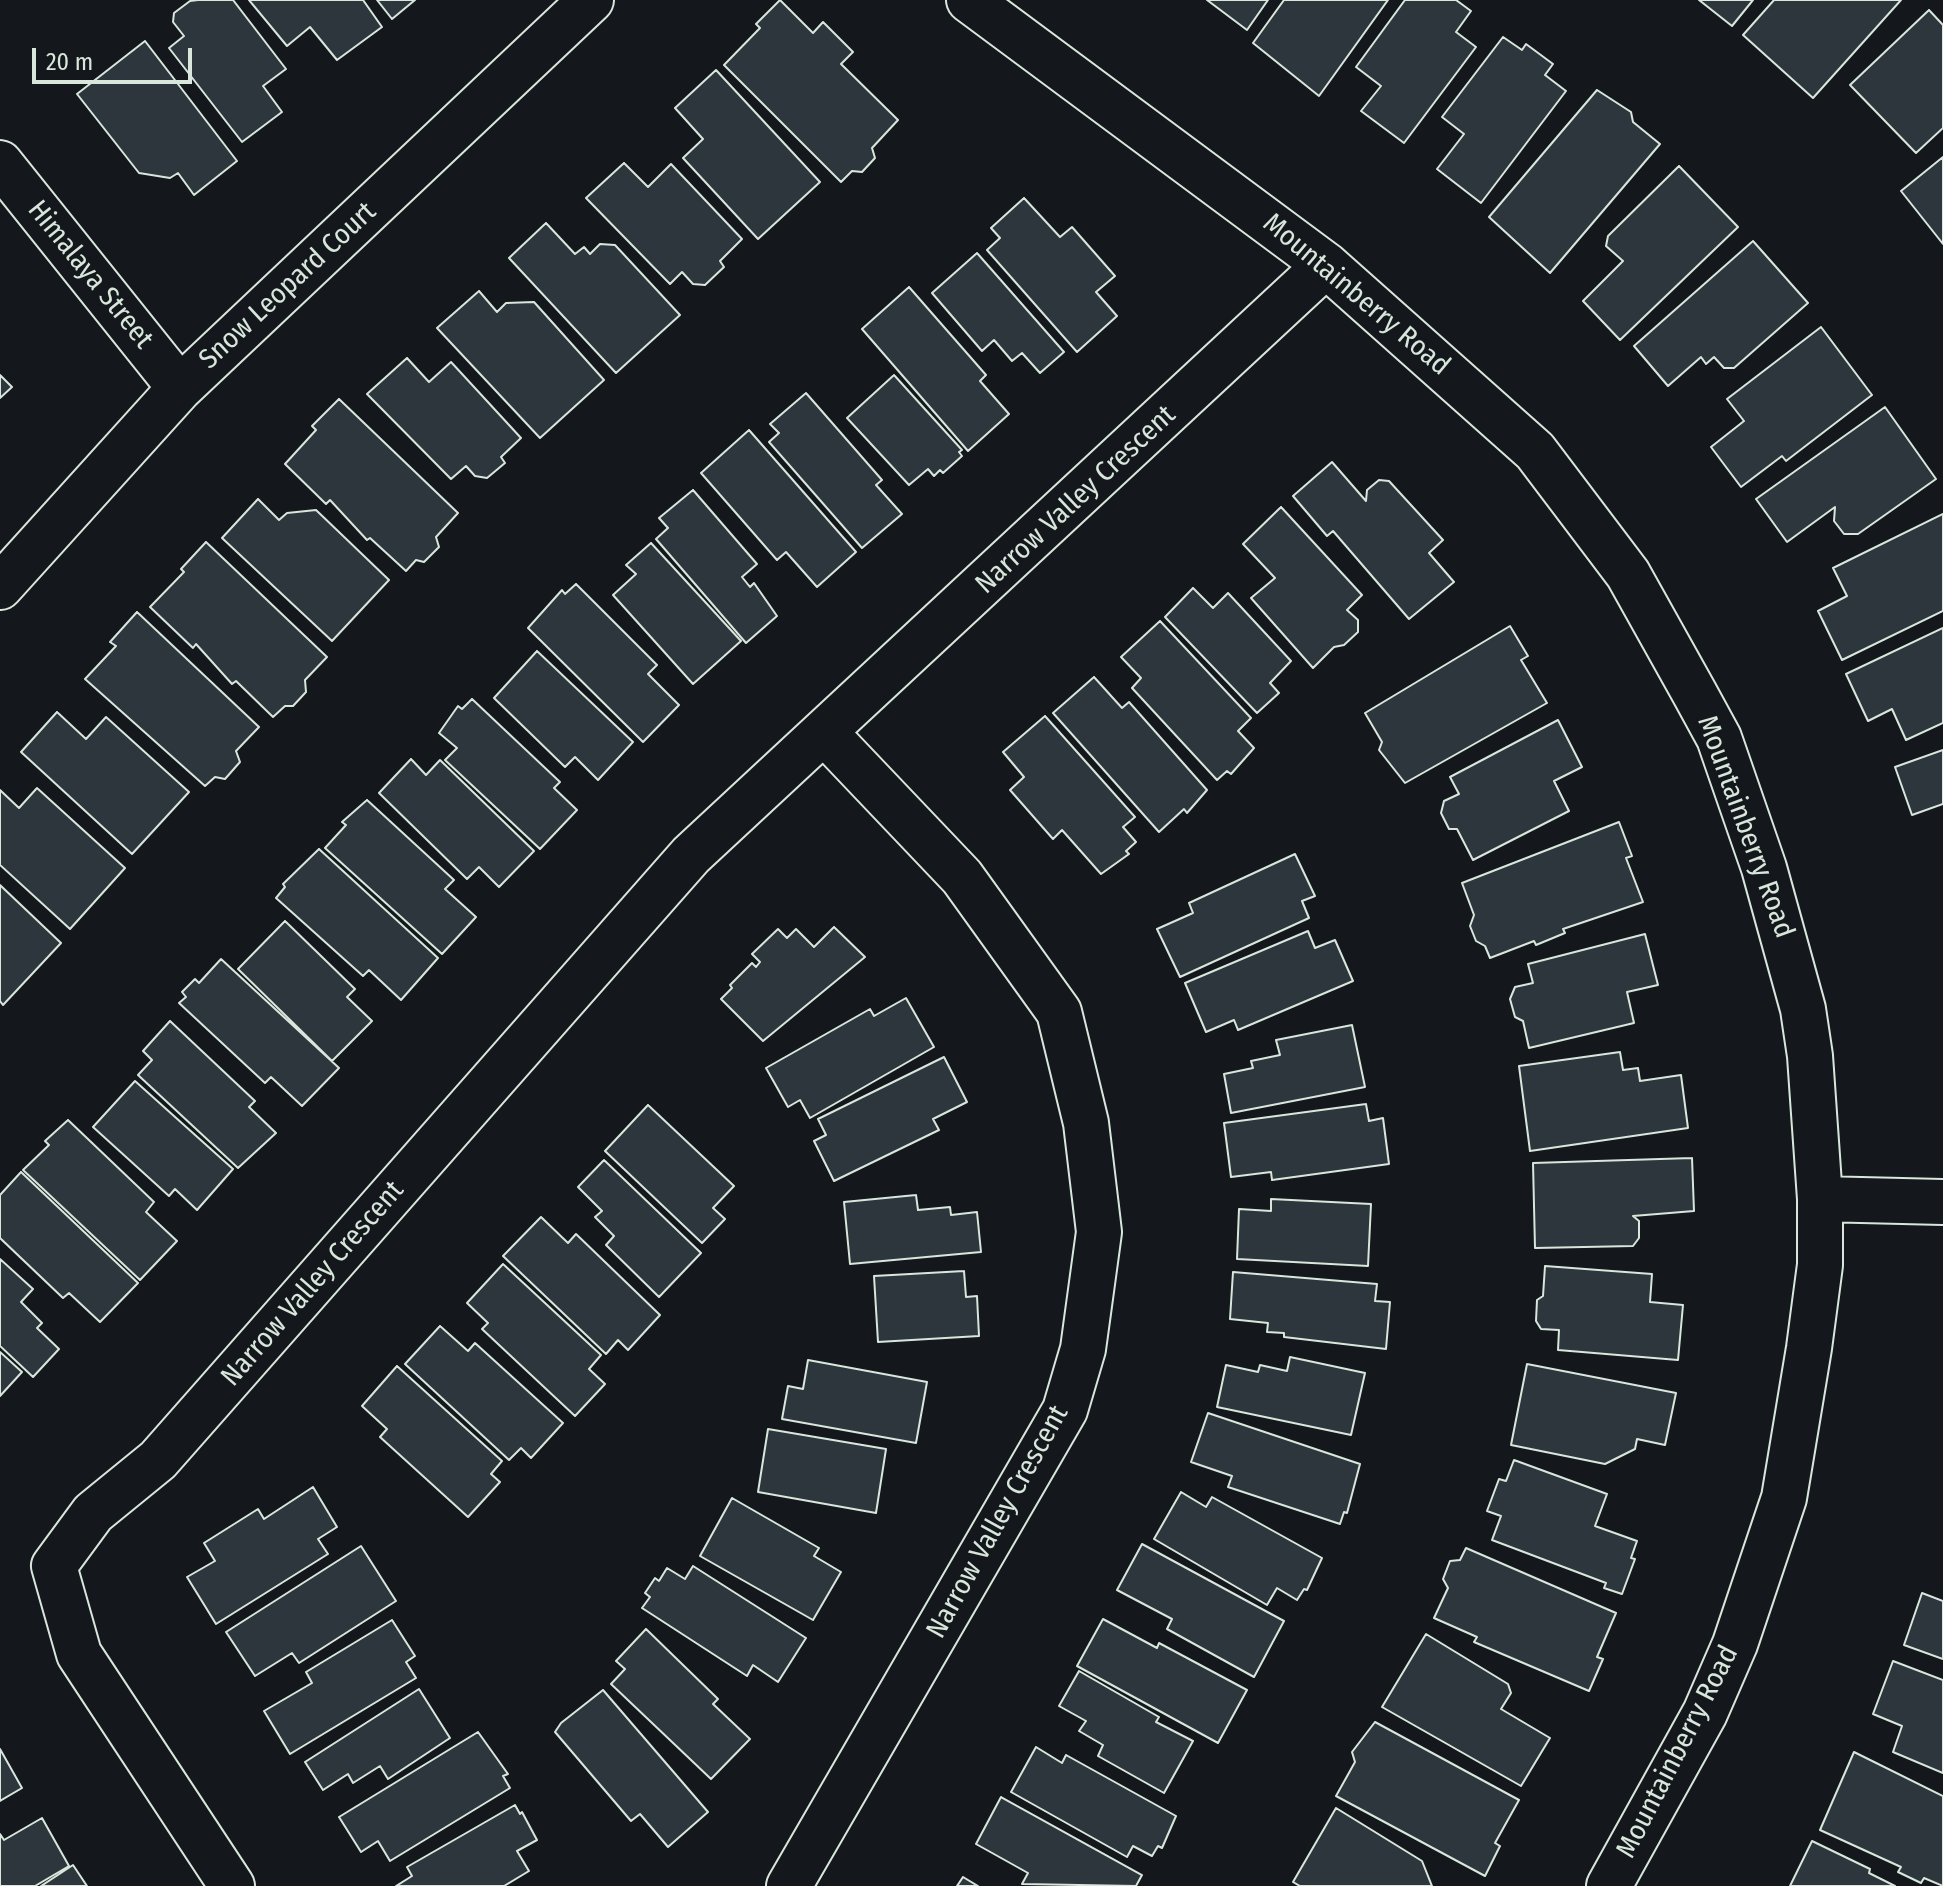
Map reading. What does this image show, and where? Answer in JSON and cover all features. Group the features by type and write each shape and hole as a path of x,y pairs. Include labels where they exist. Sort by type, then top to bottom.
{"street":[{"name":"Snow Leopard Court","path":"0,587 180,388 591,0"},
{"name":"Mountainberry Road","path":"969,0 1326,265 1535,451 1628,574 1713,727 1779,915 1803,1009 1810,1056 1820,1199 1820,1265 1784,1498 1735,1644 1705,1713 1609,1886"},
{"name":"Himalaya Street","path":"0,163 180,388"},
{"name":"Narrow Valley Crescent","path":"232,1886 79,1654 54,1566 93,1513 158,1460 691,855 826,734 1326,265"},
{"name":"Narrow Valley Crescent","path":"789,1886 1065,1410 1083,1349 1099,1232 1086,1123 1059,1012 962,877 826,734"},
{"path":"1820,1199 1943,1202"}],"building":[{"path":"233,0 286,69 263,86 282,112 242,142 169,48 184,36 173,22 174,13 190,1"},
{"path":"249,0 363,0 382,27 337,60 310,27 287,46"},
{"path":"377,0 415,0 392,19"},
{"path":"780,0 813,33 823,22 853,52 841,64 898,120 872,148 875,158 862,172 852,171 841,182 724,65 760,28 756,24"},
{"path":"1207,0 1268,0 1247,30"},
{"path":"1284,0 1388,0 1319,96 1253,43"},
{"path":"1405,0 1456,0 1471,11 1456,32 1476,47 1404,143 1361,111 1381,86 1356,67"},
{"path":"1699,0 1753,0 1732,26"},
{"path":"1774,0 1901,0 1813,98 1743,35"},
{"path":"1929,10 1943,25 1943,128 1916,153 1850,85"},
{"path":"1503,37 1522,50 1526,44 1553,64 1545,75 1566,91 1481,203 1437,169 1464,134 1442,117"},
{"path":"145,41 237,161 194,195 178,173 170,178 139,173 77,94"},
{"path":"716,70 820,182 758,239 683,158 703,139 675,108"},
{"path":"1597,90 1631,112 1633,122 1660,144 1550,273 1489,217"},
{"path":"1943,157 1943,244 1901,191"},
{"path":"624,163 648,187 671,164 742,239 720,261 724,267 705,285 693,284 682,272 670,284 586,198"},
{"path":"1679,166 1738,227 1620,340 1583,301 1623,261 1606,246 1608,236"},
{"path":"1024,198 1060,237 1072,227 1115,276 1096,292 1117,316 1077,352 987,250 1000,238 991,228"},
{"path":"546,223 575,254 584,247 590,254 600,244 615,245 680,315 616,373 509,258"},
{"path":"1753,241 1808,303 1734,368 1724,368 1714,357 1706,364 1701,357 1668,386 1634,346"},
{"path":"977,253 1064,352 1040,373 1022,353 1012,361 994,340 982,351 932,293"},
{"path":"909,287 986,375 980,381 1009,414 968,451 862,329"},
{"path":"479,291 497,312 506,303 534,302 604,380 540,438 437,328"},
{"path":"1821,327 1872,395 1786,461 1782,456 1741,487 1711,447 1744,421 1727,399"},
{"path":"407,358 429,382 451,362 521,438 501,457 505,463 487,478 475,476 466,466 451,479 367,394"},
{"path":"0,375 12,387 0,398"},
{"path":"894,375 962,450 959,452 962,456 943,473 940,470 934,476 928,469 909,485 847,418"},
{"path":"806,393 882,480 876,485 902,514 862,548 769,442 779,433 770,424"},
{"path":"339,399 458,513 436,537 439,547 424,562 416,560 406,571 370,538 367,540 330,500 326,504 285,464 316,430 312,426"},
{"path":"1885,407 1936,479 1858,534 1844,534 1834,521 1835,507 1787,542 1756,499"},
{"path":"749,430 856,552 817,587 786,552 777,560 701,473"},
{"path":"1332,462 1366,501 1367,490 1379,480 1389,481 1443,540 1429,553 1454,582 1409,619 1333,531 1327,536 1293,496"},
{"path":"693,490 757,564 742,577 750,587 754,583 777,616 746,643 656,539 668,528 659,518"},
{"path":"258,499 279,520 287,513 316,510 389,580 332,641 222,538"},
{"path":"1281,507 1362,595 1347,610 1358,620 1358,632 1344,645 1334,647 1313,668 1251,598 1275,578 1243,544"},
{"path":"1943,514 1943,611 1842,660 1818,611 1847,596 1833,568"},
{"path":"206,542 327,657 305,680 306,692 293,706 285,706 273,717 236,681 232,684 196,644 193,648 150,607 184,572 181,569"},
{"path":"651,543 741,641 693,684 613,595 636,574 626,565"},
{"path":"576,584 657,665 648,674 679,705 643,742 528,628 562,590 565,594"},
{"path":"1193,588 1213,608 1228,593 1291,661 1270,683 1279,693 1257,713 1165,617"},
{"path":"137,612 259,727 236,751 240,762 225,779 215,777 205,786 85,679 116,646 110,642"},
{"path":"1160,621 1251,718 1238,731 1254,748 1231,774 1227,771 1217,780 1132,688 1141,678 1121,657"},
{"path":"1510,626 1528,656 1521,660 1547,703 1405,783 1379,750 1382,742 1365,713"},
{"path":"1943,628 1943,723 1906,740 1892,709 1868,721 1846,674"},
{"path":"537,651 633,742 598,780 575,757 565,767 494,698"},
{"path":"1094,677 1122,708 1129,702 1207,790 1187,813 1184,809 1159,832 1053,713"},
{"path":"472,699 560,782 554,788 577,810 540,849 445,760 457,748 439,733 458,706 462,709"},
{"path":"57,712 86,739 106,717 189,792 132,854 21,752"},
{"path":"1045,716 1135,817 1123,827 1136,842 1126,851 1129,854 1101,874 1062,830 1053,839 1010,790 1024,777 1003,752"},
{"path":"1558,720 1582,767 1554,781 1569,811 1473,860 1457,829 1449,829 1441,813 1444,801 1459,794 1450,777"},
{"path":"1943,750 1943,804 1912,815 1895,767"},
{"path":"411,759 426,775 440,760 534,851 499,887 479,867 467,879 379,793"},
{"path":"37,788 125,868 70,929 0,865 0,790 19,808"},
{"path":"367,800 454,880 445,889 476,917 442,954 325,848 346,825 342,822"},
{"path":"1619,822 1632,856 1626,858 1643,902 1563,929 1565,933 1536,945 1534,941 1490,958 1485,946 1476,941 1470,926 1474,915 1462,883"},
{"path":"319,849 438,958 401,1000 369,970 363,976 276,898 285,887 283,884"},
{"path":"1295,854 1315,896 1302,901 1309,918 1180,977 1157,929 1193,913 1189,903"},
{"path":"0,885 61,943 3,1005 0,1001"},
{"path":"285,921 355,989 347,997 372,1021 332,1061 238,969"},
{"path":"834,927 865,957 763,1041 721,999 752,963 756,967 760,962 752,954 778,929 787,938 796,929 814,947"},
{"path":"1308,931 1315,948 1335,940 1353,981 1238,1030 1234,1020 1206,1032 1185,983"},
{"path":"1645,934 1658,985 1627,992 1634,1023 1529,1048 1523,1021 1515,1017 1510,999 1515,987 1533,983 1528,964"},
{"path":"221,959 339,1068 302,1106 271,1077 265,1083 179,1003 186,997 182,992 195,979 199,983"},
{"path":"906,998 934,1047 810,1118 800,1100 788,1107 766,1068 870,1009 874,1016"},
{"path":"170,1021 255,1101 249,1107 276,1133 238,1168 138,1075 152,1060 143,1051"},
{"path":"1352,1025 1365,1087 1231,1113 1224,1074 1253,1068 1251,1061 1280,1055 1276,1040"},
{"path":"1620,1052 1623,1070 1638,1068 1640,1081 1681,1075 1688,1128 1530,1151 1519,1066"},
{"path":"944,1057 967,1102 933,1119 939,1130 834,1181 814,1141 826,1135 818,1119"},
{"path":"135,1081 233,1169 197,1210 175,1189 169,1196 93,1127"},
{"path":"1366,1104 1369,1121 1383,1118 1389,1164 1272,1180 1271,1172 1231,1177 1224,1123"},
{"path":"648,1105 734,1186 713,1208 725,1219 702,1243 605,1151"},
{"path":"68,1120 154,1202 146,1212 177,1241 140,1280 23,1170 49,1145 45,1141"},
{"path":"1692,1158 1694,1211 1633,1216 1639,1221 1639,1238 1633,1246 1535,1248 1533,1163"},
{"path":"604,1160 701,1253 659,1297 606,1245 614,1236 595,1217 602,1211 578,1187"},
{"path":"21,1172 138,1283 100,1322 69,1293 63,1298 0,1238 0,1195"},
{"path":"916,1195 918,1210 950,1207 951,1215 977,1212 981,1252 850,1264 844,1202"},
{"path":"1271,1199 1371,1204 1368,1266 1237,1259 1239,1209 1271,1211"},
{"path":"541,1217 568,1243 576,1234 660,1315 628,1350 618,1340 606,1354 503,1256"},
{"path":"0,1259 33,1289 21,1302 42,1323 37,1328 59,1349 33,1377 0,1346"},
{"path":"503,1264 601,1355 589,1369 605,1384 575,1416 482,1329 488,1323 467,1303"},
{"path":"1545,1266 1652,1274 1650,1302 1683,1305 1678,1360 1558,1350 1559,1330 1541,1329 1536,1321 1537,1300 1543,1296"},
{"path":"964,1271 966,1297 977,1296 979,1336 878,1342 874,1276"},
{"path":"1233,1272 1377,1284 1375,1301 1390,1302 1386,1349 1284,1337 1284,1333 1267,1332 1268,1323 1230,1319"},
{"path":"440,1326 468,1351 475,1343 563,1423 531,1458 521,1448 509,1460 405,1364"},
{"path":"0,1352 22,1372 0,1396"},
{"path":"1290,1357 1365,1373 1351,1435 1217,1407 1226,1365 1258,1372 1260,1365 1287,1371"},
{"path":"808,1360 927,1382 916,1443 782,1419 788,1386 803,1389"},
{"path":"1527,1364 1676,1393 1665,1445 1637,1439 1635,1449 1605,1464 1511,1445"},
{"path":"397,1366 502,1461 491,1474 500,1482 468,1517 380,1437 387,1429 362,1406"},
{"path":"1208,1413 1360,1464 1347,1513 1344,1512 1340,1524 1228,1487 1232,1476 1191,1462"},
{"path":"768,1429 886,1449 876,1513 758,1492"},
{"path":"1514,1460 1607,1494 1595,1526 1637,1541 1631,1558 1635,1559 1622,1594 1604,1588 1606,1583 1492,1540 1501,1516 1487,1511 1499,1479 1506,1481"},
{"path":"313,1487 337,1527 318,1539 328,1554 216,1624 187,1577 215,1561 204,1543 258,1509 264,1519"},
{"path":"1181,1492 1206,1507 1212,1497 1322,1558 1307,1590 1304,1589 1297,1600 1277,1588 1267,1605 1154,1539"},
{"path":"732,1498 819,1548 814,1556 841,1572 813,1620 700,1556"},
{"path":"1142,1544 1284,1621 1254,1677 1167,1629 1172,1619 1117,1590"},
{"path":"361,1546 396,1601 299,1663 292,1653 255,1676 226,1632"},
{"path":"1466,1548 1616,1613 1597,1657 1603,1659 1589,1691 1474,1642 1477,1637 1434,1618 1448,1588 1443,1579 1450,1561 1460,1560"},
{"path":"693,1566 806,1638 778,1682 753,1665 747,1676 642,1608 650,1597 645,1593 655,1578 659,1581 667,1568 685,1579"},
{"path":"1922,1593 1943,1601 1943,1659 1904,1645"},
{"path":"1103,1619 1157,1648 1159,1643 1247,1690 1218,1743 1077,1666"},
{"path":"392,1620 415,1656 406,1662 416,1678 290,1754 264,1711 312,1683 306,1672"},
{"path":"646,1629 718,1699 713,1704 750,1739 711,1779 611,1684 625,1669 616,1661"},
{"path":"1426,1634 1508,1684 1511,1693 1501,1709 1550,1738 1521,1786 1382,1707"},
{"path":"1893,1661 1943,1680 1943,1773 1893,1752 1902,1726 1873,1714"},
{"path":"1079,1671 1159,1717 1156,1722 1193,1741 1164,1793 1098,1756 1103,1745 1079,1731 1086,1721 1059,1706"},
{"path":"419,1689 450,1738 388,1779 380,1766 353,1783 348,1774 323,1790 305,1762"},
{"path":"603,1690 708,1812 668,1847 640,1814 631,1821 555,1732 561,1723"},
{"path":"1375,1722 1519,1800 1495,1843 1500,1846 1485,1876 1336,1796 1355,1762 1352,1752"},
{"path":"478,1732 508,1774 503,1776 510,1788 390,1861 378,1841 361,1852 339,1817"},
{"path":"1036,1747 1062,1763 1066,1755 1176,1816 1162,1848 1158,1846 1152,1856 1133,1846 1127,1857 1011,1792"},
{"path":"0,1749 22,1788 0,1801"},
{"path":"1854,1752 1943,1796 1943,1886 1924,1878 1921,1883 1898,1872 1901,1867 1820,1830"},
{"path":"1001,1797 1142,1875 1136,1886 1022,1884 1028,1873 976,1844"},
{"path":"515,1805 537,1840 517,1851 529,1871 504,1886 396,1886 412,1876 407,1867"},
{"path":"1336,1808 1422,1861 1432,1886 1300,1886 1293,1882"},
{"path":"42,1818 69,1866 35,1886 0,1886 0,1834 4,1840"},
{"path":"1812,1841 1870,1869 1869,1873 1895,1886 1790,1886"},
{"path":"73,1865 87,1886 41,1886"},
{"path":"963,1877 978,1886 957,1886"}]}
